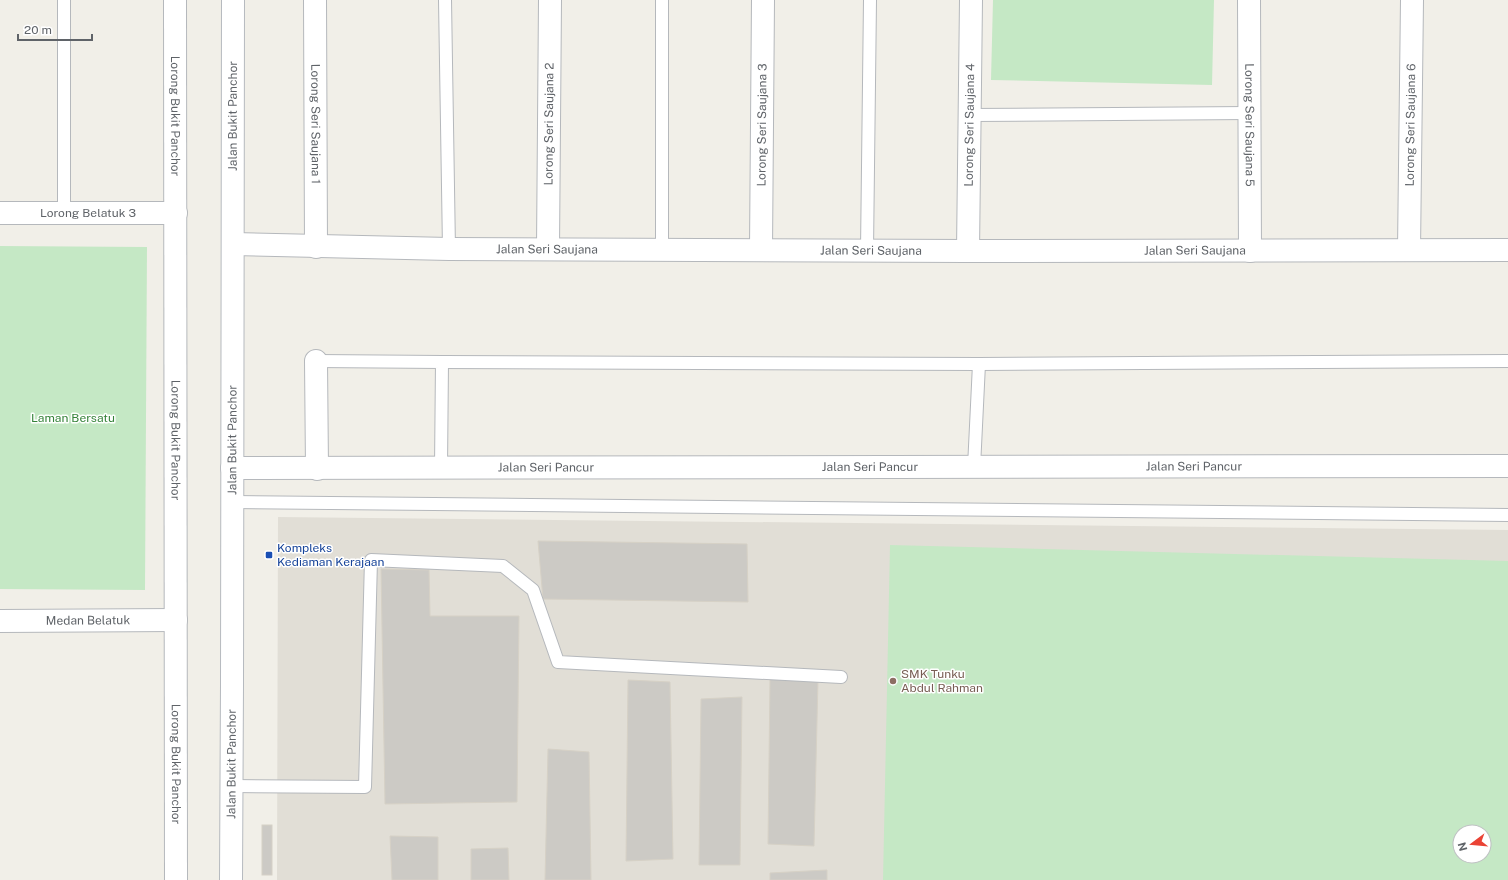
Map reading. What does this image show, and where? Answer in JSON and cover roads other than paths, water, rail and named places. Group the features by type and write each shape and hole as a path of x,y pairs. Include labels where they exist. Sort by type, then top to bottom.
{"street":[{"name":"Lorong Bukit Panchor","path":"175,0 176,880"},
{"name":"Jalan Bukit Panchor","path":"230,880 232,786 233,502 233,0"},
{"name":"Lorong Seri Saujana 1","path":"315,0 316,247"},
{"name":"Lorong Seri Saujana 2","path":"548,248 550,0"},
{"name":"Lorong Seri Saujana 3","path":"761,249 763,0"},
{"name":"Lorong Seri Saujana 4","path":"968,251 971,0"},
{"name":"Lorong Seri Saujana 5","path":"1249,0 1250,251"},
{"name":"Lorong Seri Saujana 6","path":"1409,250 1412,0"},
{"name":"Lorong Belatuk 3","path":"0,214 176,213"},
{"name":"Jalan Seri Saujana","path":"233,244 449,249 548,248 968,251 1508,250"},
{"path":"316,361 317,469"},
{"name":"Jalan Seri Pancur","path":"232,468 1508,466"},
{"name":"Medan Belatuk","path":"0,621 176,620"}],"lane":[{"path":"64,0 64,213"},
{"path":"445,0 449,249"},
{"path":"662,0 662,249"},
{"path":"867,250 870,0"},
{"path":"970,115 1249,113"},
{"path":"316,361 979,364 1508,361"},
{"path":"441,468 442,362"},
{"path":"974,467 979,364"},
{"path":"233,502 1508,515"},
{"path":"232,786 365,787 371,560 502,566 533,590 558,662 841,678"}],"place":[{"name":"Kompleks Kediaman Kerajaan","path":"269,555"},
{"name":"SMK Tunku Abdul Rahman","path":"893,681"}],"park label":[{"name":"Laman Bersatu","path":"73,418"}]}
